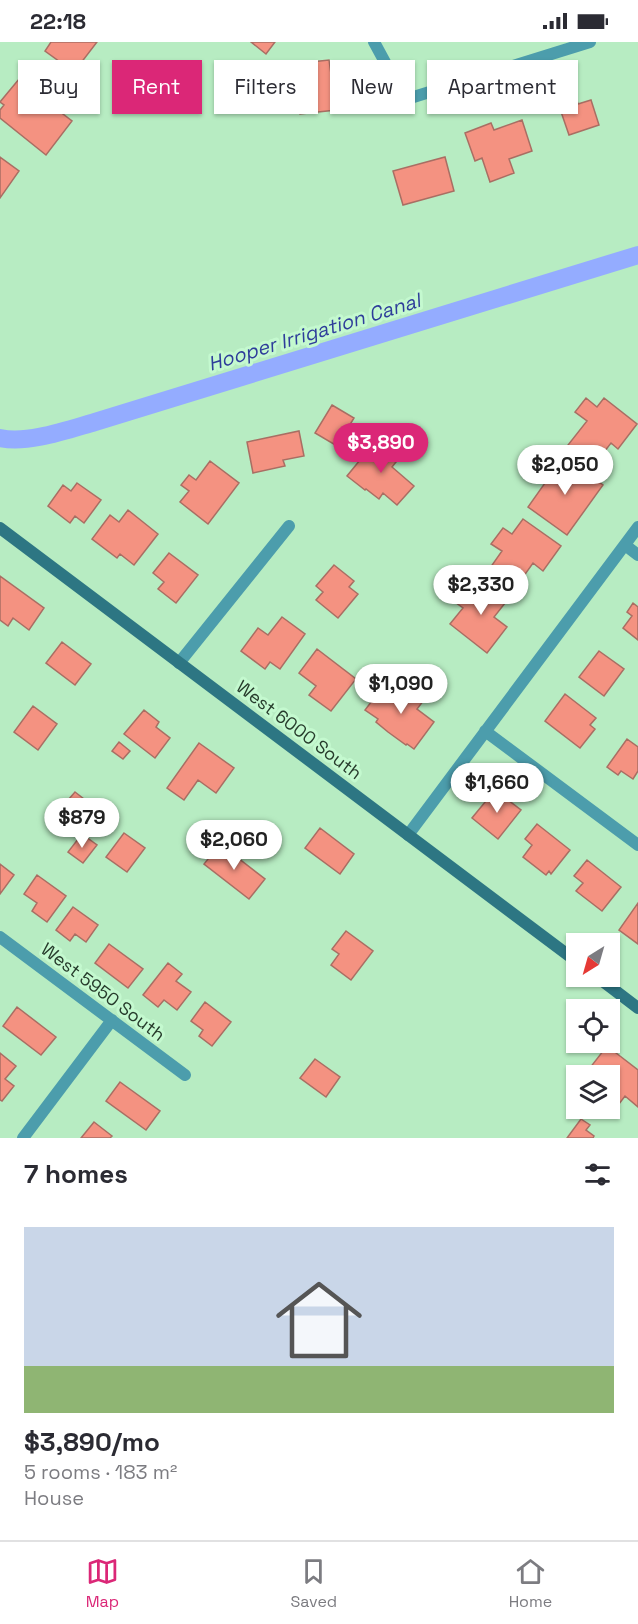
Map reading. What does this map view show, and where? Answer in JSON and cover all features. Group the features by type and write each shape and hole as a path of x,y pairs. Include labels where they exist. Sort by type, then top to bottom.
{"street":[{"path":"374,42 386,64 391,104 590,42"},
{"path":"179,663 289,526"},
{"path":"408,835 638,527"},
{"name":"West 6000 South","path":"0,528 566,954"},
{"path":"625,545 638,555"},
{"path":"486,731 638,845"},
{"name":"West 5950 South","path":"0,937 185,1075"},
{"path":"610,987 638,1008"},
{"path":"23,1138 112,1020"}],"building":[{"path":"51,42 97,42 83,60 57,60 45,51"},
{"path":"251,42 275,42 266,54"},
{"path":"329,60 330,111 318,112 318,61"},
{"path":"18,80 18,114 63,114 72,121 46,155 0,118 0,110 4,105 0,102"},
{"path":"591,100 599,125 569,135 562,114 578,114 578,104"},
{"path":"522,120 532,151 509,159 514,173 490,182 482,158 475,161 465,133 491,123 494,130"},
{"path":"0,157 19,171 0,198"},
{"path":"445,157 454,191 403,205 393,171"},
{"path":"586,398 597,407 604,398 637,424 618,449 611,443 594,465 568,445 587,421 575,412"},
{"path":"332,405 354,418 337,446 315,433"},
{"path":"299,431 304,456 283,460 285,466 253,473 247,442"},
{"path":"378,438 400,457 392,467 414,486 397,505 383,493 379,499 347,476"},
{"path":"567,459 603,485 567,535 528,507 557,466 560,468"},
{"path":"210,461 239,483 208,524 180,502 189,491 181,485 189,475 196,480"},
{"path":"77,483 101,500 84,523 75,516 70,523 48,506 63,485 71,491"},
{"path":"128,510 158,534 134,565 120,554 117,558 92,539 110,515 119,522"},
{"path":"523,519 561,546 543,571 533,563 516,587 490,568 502,551 491,544 503,528 512,534"},
{"path":"169,553 198,575 176,603 158,589 164,582 153,573"},
{"path":"334,565 354,581 349,587 358,594 338,618 316,600 323,592 316,586"},
{"path":"0,576 44,608 29,630 13,618 8,626 0,620"},
{"path":"485,579 509,598 494,617 507,627 487,653 450,624 463,608 455,602 464,591 471,596"},
{"path":"633,603 638,607 638,640 623,628 632,616 627,612"},
{"path":"282,617 305,634 280,669 270,662 265,669 241,651 258,628 268,635"},
{"path":"62,642 91,664 75,685 46,663"},
{"path":"317,649 356,679 331,711 309,695 316,686 299,673"},
{"path":"599,651 624,669 604,696 579,677"},
{"path":"384,685 398,695 405,686 424,700 417,709 434,722 414,749 388,732 376,722 378,719 365,710"},
{"path":"565,694 596,718 590,725 595,729 580,748 545,721"},
{"path":"33,706 57,724 38,750 14,732"},
{"path":"144,710 159,722 156,727 170,738 155,758 124,734"},
{"path":"627,739 638,747 638,771 633,779 621,771 618,775 607,767"},
{"path":"119,742 130,751 123,759 112,751"},
{"path":"199,743 234,768 216,793 198,780 184,800 167,788"},
{"path":"495,790 521,810 498,839 472,818"},
{"path":"75,792 101,812 95,819 69,799"},
{"path":"537,824 570,850 551,874 549,871 546,875 523,857 532,845 525,839"},
{"path":"320,828 354,854 340,874 305,848"},
{"path":"124,833 145,848 127,872 106,857"},
{"path":"82,834 97,845 83,863 68,852"},
{"path":"220,844 265,879 249,899 204,864"},
{"path":"587,860 621,887 602,911 576,891 583,883 574,876"},
{"path":"0,864 14,875 0,894"},
{"path":"37,875 66,896 47,922 32,911 37,903 24,894"},
{"path":"638,903 638,944 619,930"},
{"path":"73,907 98,925 86,942 75,934 70,941 56,930"},
{"path":"346,931 373,951 351,980 331,965 339,954 332,949"},
{"path":"109,944 143,969 128,988 95,963"},
{"path":"168,963 182,974 176,981 191,992 177,1010 164,1000 158,1007 143,995"},
{"path":"205,1002 231,1022 212,1046 199,1036 203,1030 191,1021"},
{"path":"17,1007 56,1037 41,1055 3,1026"},
{"path":"0,1053 16,1066 5,1079 14,1086 2,1101 0,1100"},
{"path":"602,1053 616,1053 638,1070 638,1107 625,1096 620,1103 620,1065 592,1065"},
{"path":"315,1059 340,1077 326,1097 300,1078"},
{"path":"120,1082 160,1111 146,1130 106,1101"},
{"path":"581,1119 590,1125 586,1130 594,1136 593,1138 567,1138"},
{"path":"94,1122 112,1136 110,1138 81,1138"}],"waterway":[{"name":"Hooper Irrigation Canal","path":"0,438 35,438 72,429 638,255"}]}
